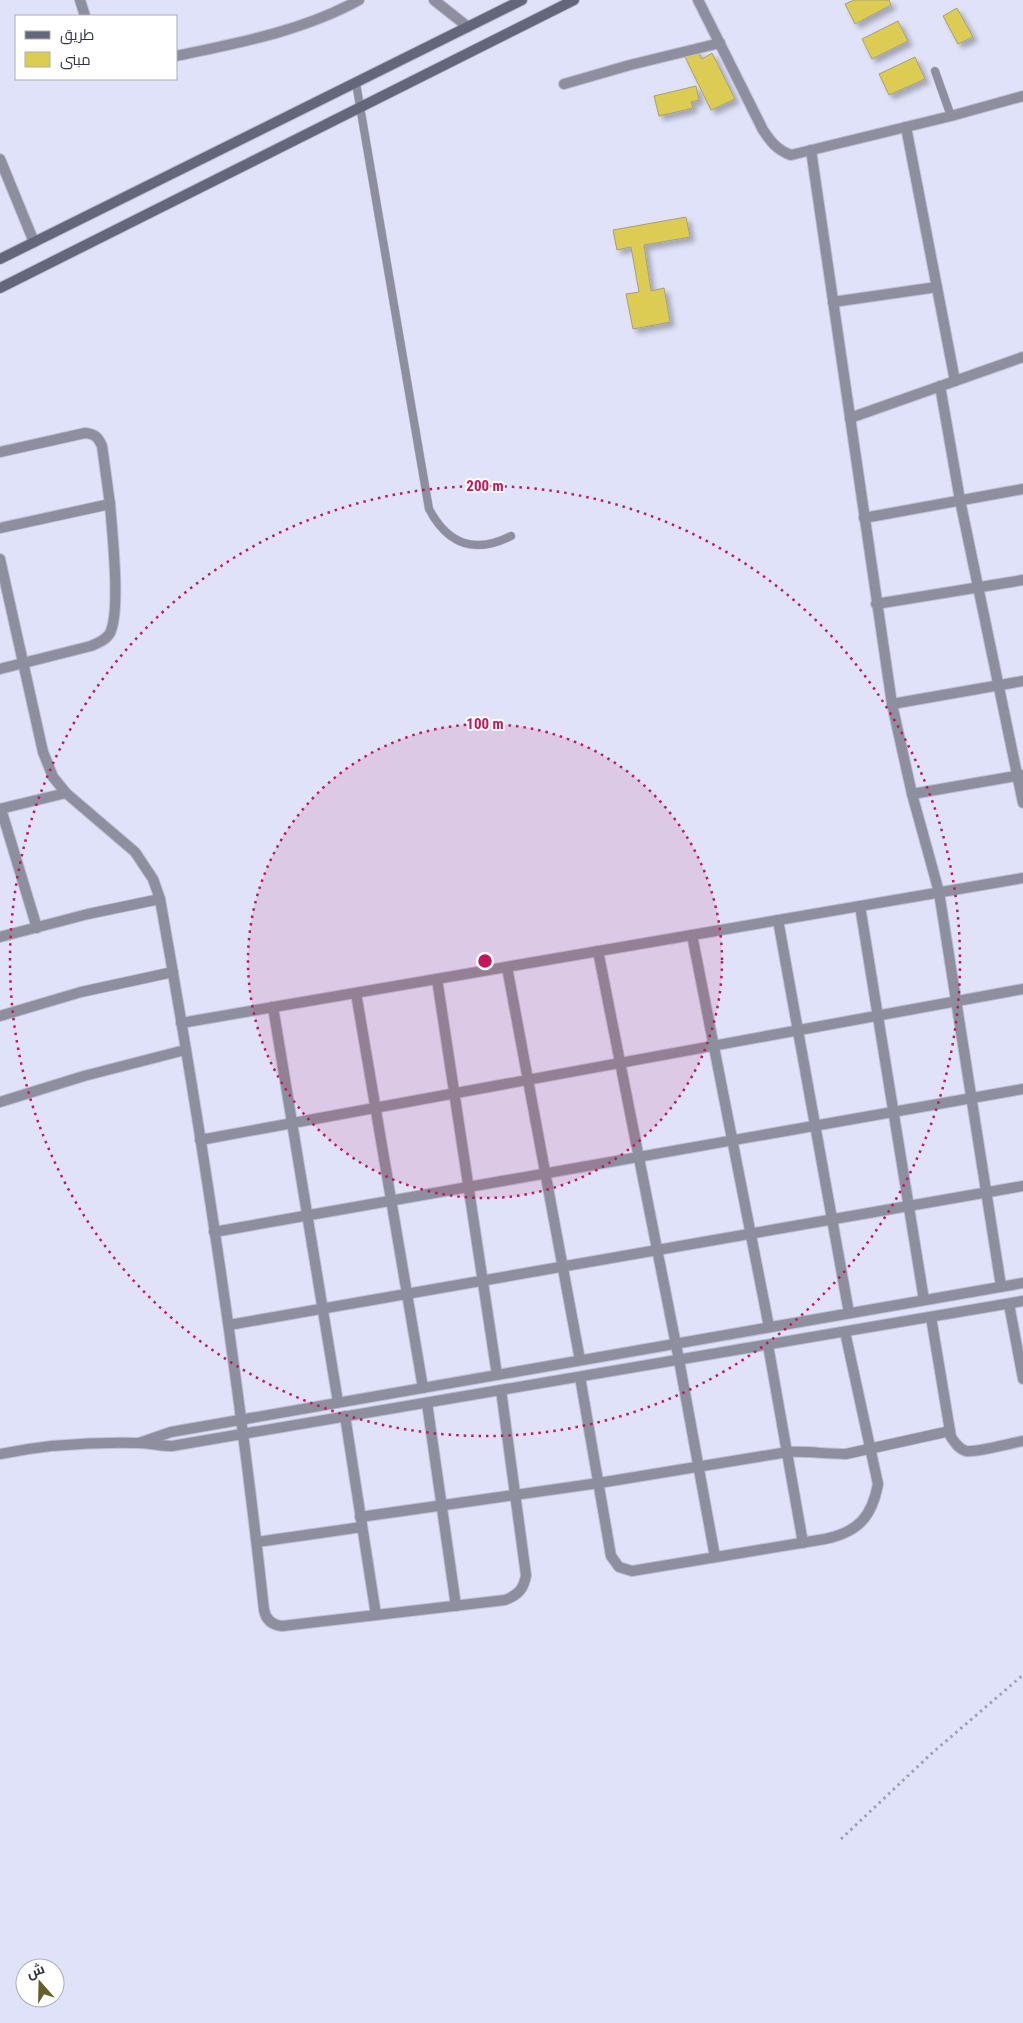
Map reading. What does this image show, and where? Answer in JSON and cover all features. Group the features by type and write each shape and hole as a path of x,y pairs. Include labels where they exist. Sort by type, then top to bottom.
{"main road":[{"path":"0,259 522,0"},
{"path":"0,288 574,0"}],"street":[{"path":"80,0 85,15"},
{"path":"178,56 253,39 324,16 359,0"},
{"path":"434,0 468,27"},
{"path":"698,0 763,130 774,146 781,152 791,155 951,116 1023,96"},
{"path":"564,84 720,44"},
{"path":"906,127 955,381"},
{"path":"811,150 892,704 912,794 939,892 1002,1286"},
{"path":"0,159 34,242"},
{"path":"833,302 937,287"},
{"path":"850,418 1023,357"},
{"path":"940,386 960,500 1020,776 1023,803"},
{"path":"0,452 86,433 92,434 99,439 102,446 110,504 114,558 114,613 110,632 104,640 91,646 0,669"},
{"path":"864,518 1023,489"},
{"path":"0,528 110,504"},
{"path":"0,559 22,664 48,768 66,793 135,852 153,879 160,899 229,1326 244,1434 264,1610 268,1619 272,1623 282,1626 505,1600 520,1592 525,1584 526,1575 501,1390"},
{"path":"876,604 1023,580"},
{"path":"892,704 1023,681"},
{"path":"912,794 1020,776"},
{"path":"37,928 1,809 66,793"},
{"path":"181,1023 1023,878"},
{"path":"0,937 88,914 160,899"},
{"path":"860,906 924,1300"},
{"path":"778,920 849,1313"},
{"path":"692,935 769,1327"},
{"path":"598,951 676,1344 715,1557"},
{"path":"507,967 580,1360"},
{"path":"0,1016 81,992 173,972"},
{"path":"437,979 497,1375"},
{"path":"200,1140 1023,989"},
{"path":"356,993 423,1388"},
{"path":"274,1007 338,1402"},
{"path":"0,1102 84,1076 185,1050"},
{"path":"214,1232 1023,1088"},
{"path":"229,1326 1023,1186"},
{"path":"139,1443 171,1432 242,1419 1023,1283"},
{"path":"0,1454 33,1448 139,1443 172,1446 1023,1301"},
{"path":"1009,1304 1023,1379"},
{"path":"931,1317 950,1430 955,1443 966,1451 1023,1441"},
{"path":"580,1377 612,1556 619,1567 632,1571 803,1543 841,1536 856,1527 868,1515 875,1500 878,1484 872,1448 846,1332"},
{"path":"768,1345 803,1543"},
{"path":"427,1403 456,1606"},
{"path":"345,1416 376,1615"},
{"path":"256,1542 442,1505 599,1483 788,1452 807,1451 846,1454 950,1430"}],"lane":[{"path":"935,71 951,116"},
{"path":"356,83 429,509 442,530 448,536 463,543 480,546 496,543 511,536"}],"path":[{"path":"841,1839 938,1748 1023,1675"}],"building":[{"path":"854,0 889,0 891,5 855,24 845,4"},
{"path":"957,8 973,37 958,44 943,16"},
{"path":"898,21 908,41 872,59 862,39"},
{"path":"698,51 702,59 712,53 735,99 711,110 685,57"},
{"path":"915,57 925,79 889,95 879,74"},
{"path":"696,86 699,100 691,102 693,108 659,116 654,96"},
{"path":"686,217 690,237 644,245 651,291 664,288 670,322 633,329 626,294 639,292 631,247 617,250 613,230"}]}
